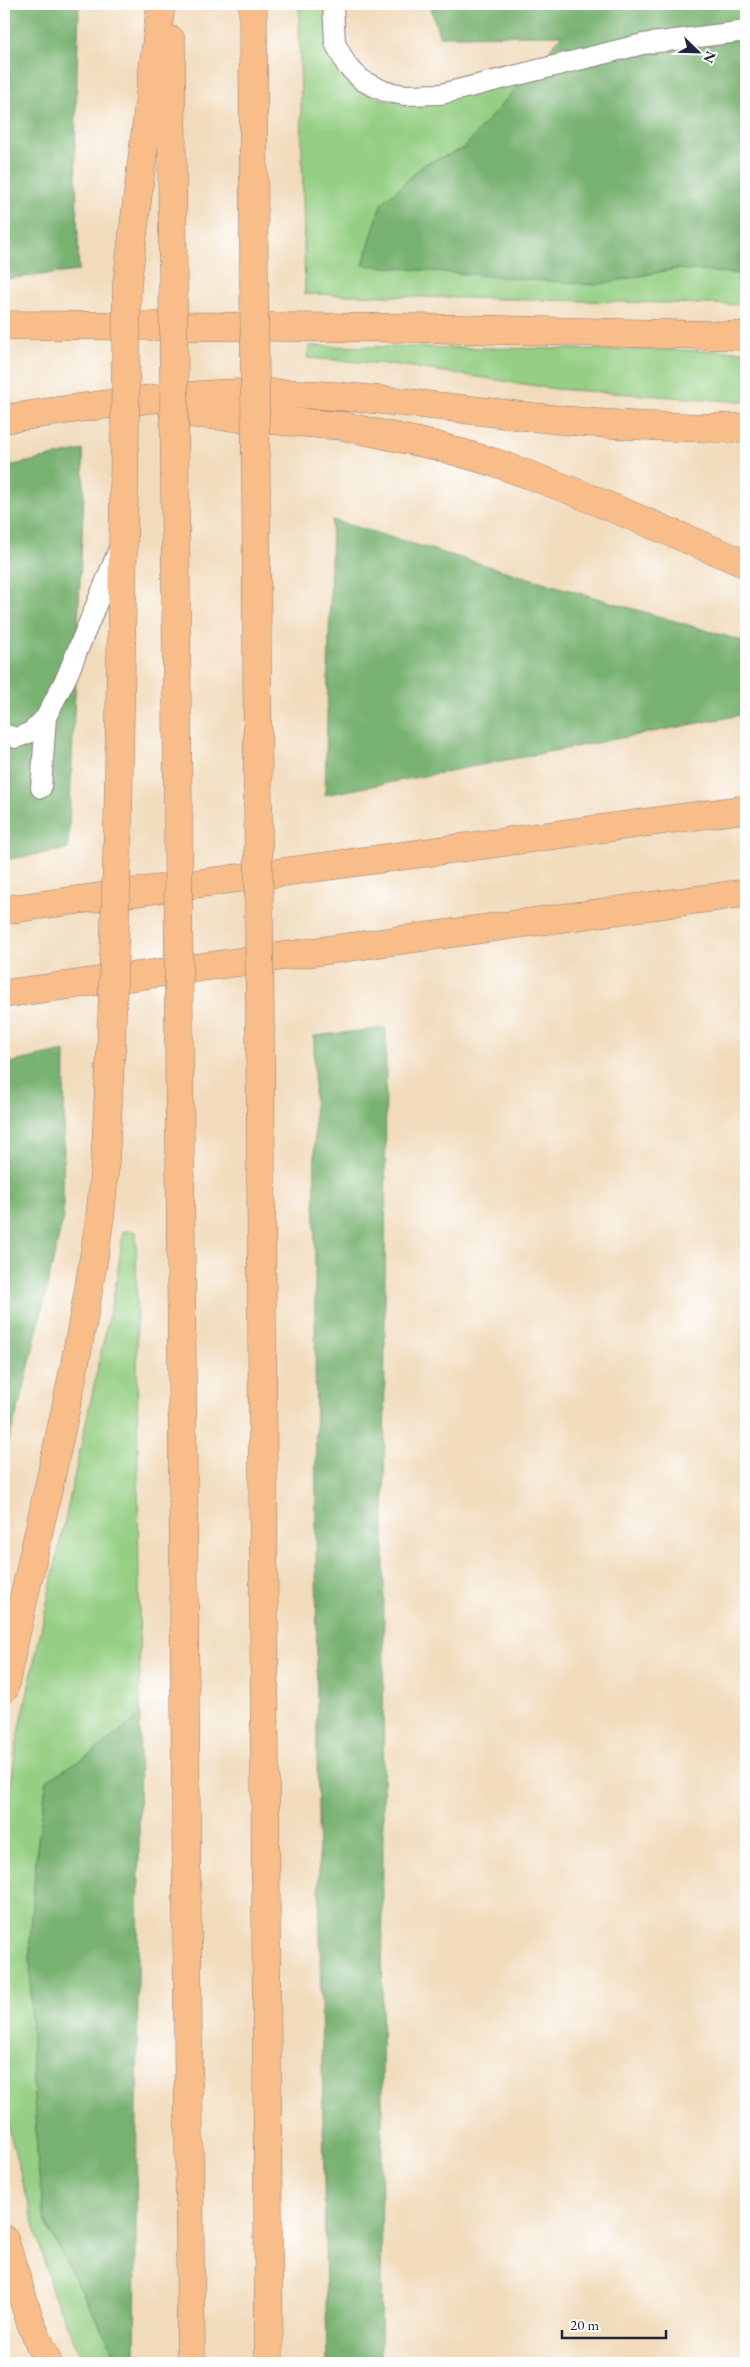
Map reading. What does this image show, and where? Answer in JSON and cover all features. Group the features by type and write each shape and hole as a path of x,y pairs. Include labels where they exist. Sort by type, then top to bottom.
{"highway":[{"path":"4,1689 66,1404 84,1312 100,1214 111,1050 118,824 127,284 161,4"},
{"path":"171,4 191,2363"},
{"path":"253,4 269,2363"},
{"path":"4,325 419,328 746,336"},
{"path":"4,419 193,395 250,393 355,398 582,422 664,427 746,428"},
{"path":"49,412 191,412 343,426 427,444 496,463 570,490 746,564"},
{"path":"4,910 746,809"},
{"path":"4,994 746,893"},
{"path":"4,2239 31,2324 48,2363"}],"lane":[{"path":"333,4 335,43 347,66 363,81 384,91 404,95 442,94 643,44 746,31"},
{"path":"4,734 16,738 31,732 46,718 67,676 123,536"},
{"path":"40,788 46,718"}],"green space":[{"path":"4,4 79,4 75,148 79,271 4,279"},
{"path":"299,4 324,4 339,71 354,89 386,101 523,82 463,149 425,164 594,285 675,269 746,274 746,305 305,294"},
{"path":"430,4 746,4 746,274 675,269 594,285 363,265 381,204 425,164 463,149 562,35 439,36"},
{"path":"309,346 746,351 746,402 556,389 399,365 307,358"},
{"path":"83,450 84,491 68,849 4,860 4,467"},
{"path":"332,520 746,642 746,714 325,795"},
{"path":"386,1028 381,2363 327,2363 317,1750 314,1036"},
{"path":"65,1051 63,1218 23,1392 4,1456 4,1064"},
{"path":"123,1231 136,1232 140,1716 92,1753 47,1780 37,1848 30,1943 32,2063 38,2168 45,2222 120,2363 84,2363 52,2291 10,2134 4,2093 4,1846 16,1746 117,1279"},
{"path":"140,1716 135,2363 120,2363 45,2222 38,2168 32,2063 30,1943 37,1848 47,1780 92,1753"}]}
